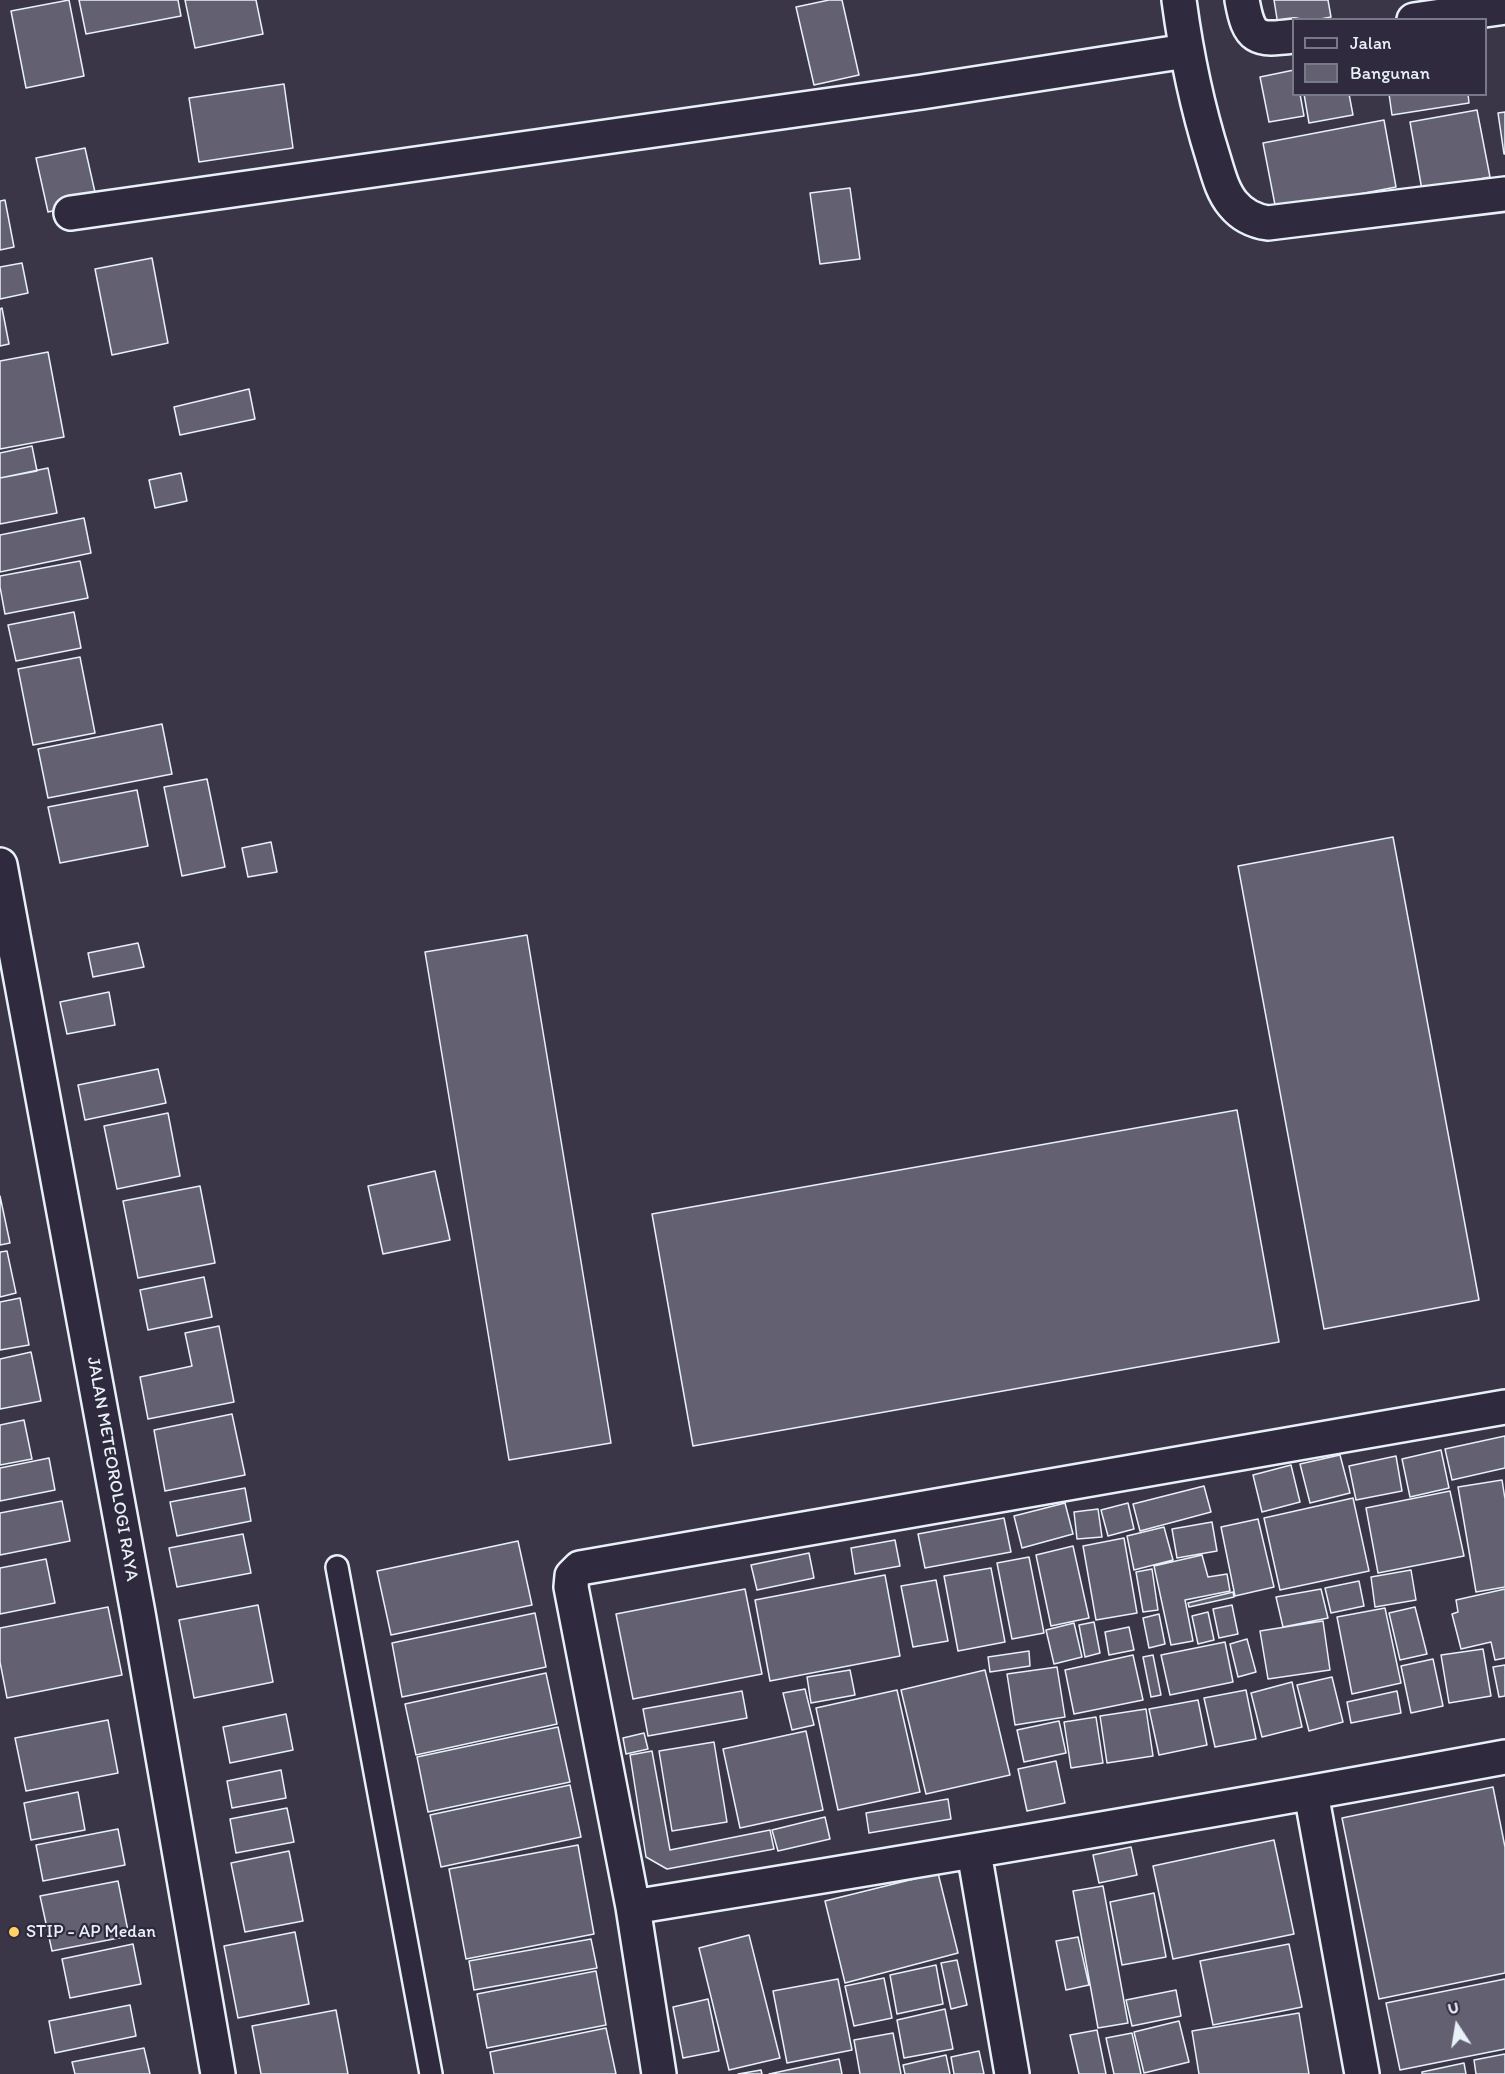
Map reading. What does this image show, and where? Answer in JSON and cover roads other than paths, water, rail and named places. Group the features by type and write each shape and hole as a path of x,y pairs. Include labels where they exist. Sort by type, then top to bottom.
{"street":[{"path":"1179,0 1186,51 1206,136 1224,192 1233,205 1255,221 1268,223 1505,194"},
{"path":"1242,0 1246,21 1251,30 1261,38 1269,40 1292,36"},
{"path":"1428,18 1505,7"},
{"path":"71,213 933,90 1186,51"},
{"name":"JALAN METEOROLOGI RAYA","path":"0,865 141,1624 218,2074"},
{"path":"659,2074 633,1907 571,1587 572,1576 580,1568 1505,1407"},
{"path":"633,1907 974,1852 1505,1757"},
{"path":"1311,1793 1362,2074"},
{"path":"974,1852 1012,2074"}],"lane":[{"path":"337,1567 431,2074"}],"place":[{"name":"STIP - AP Medan","path":"14,1932"}]}
